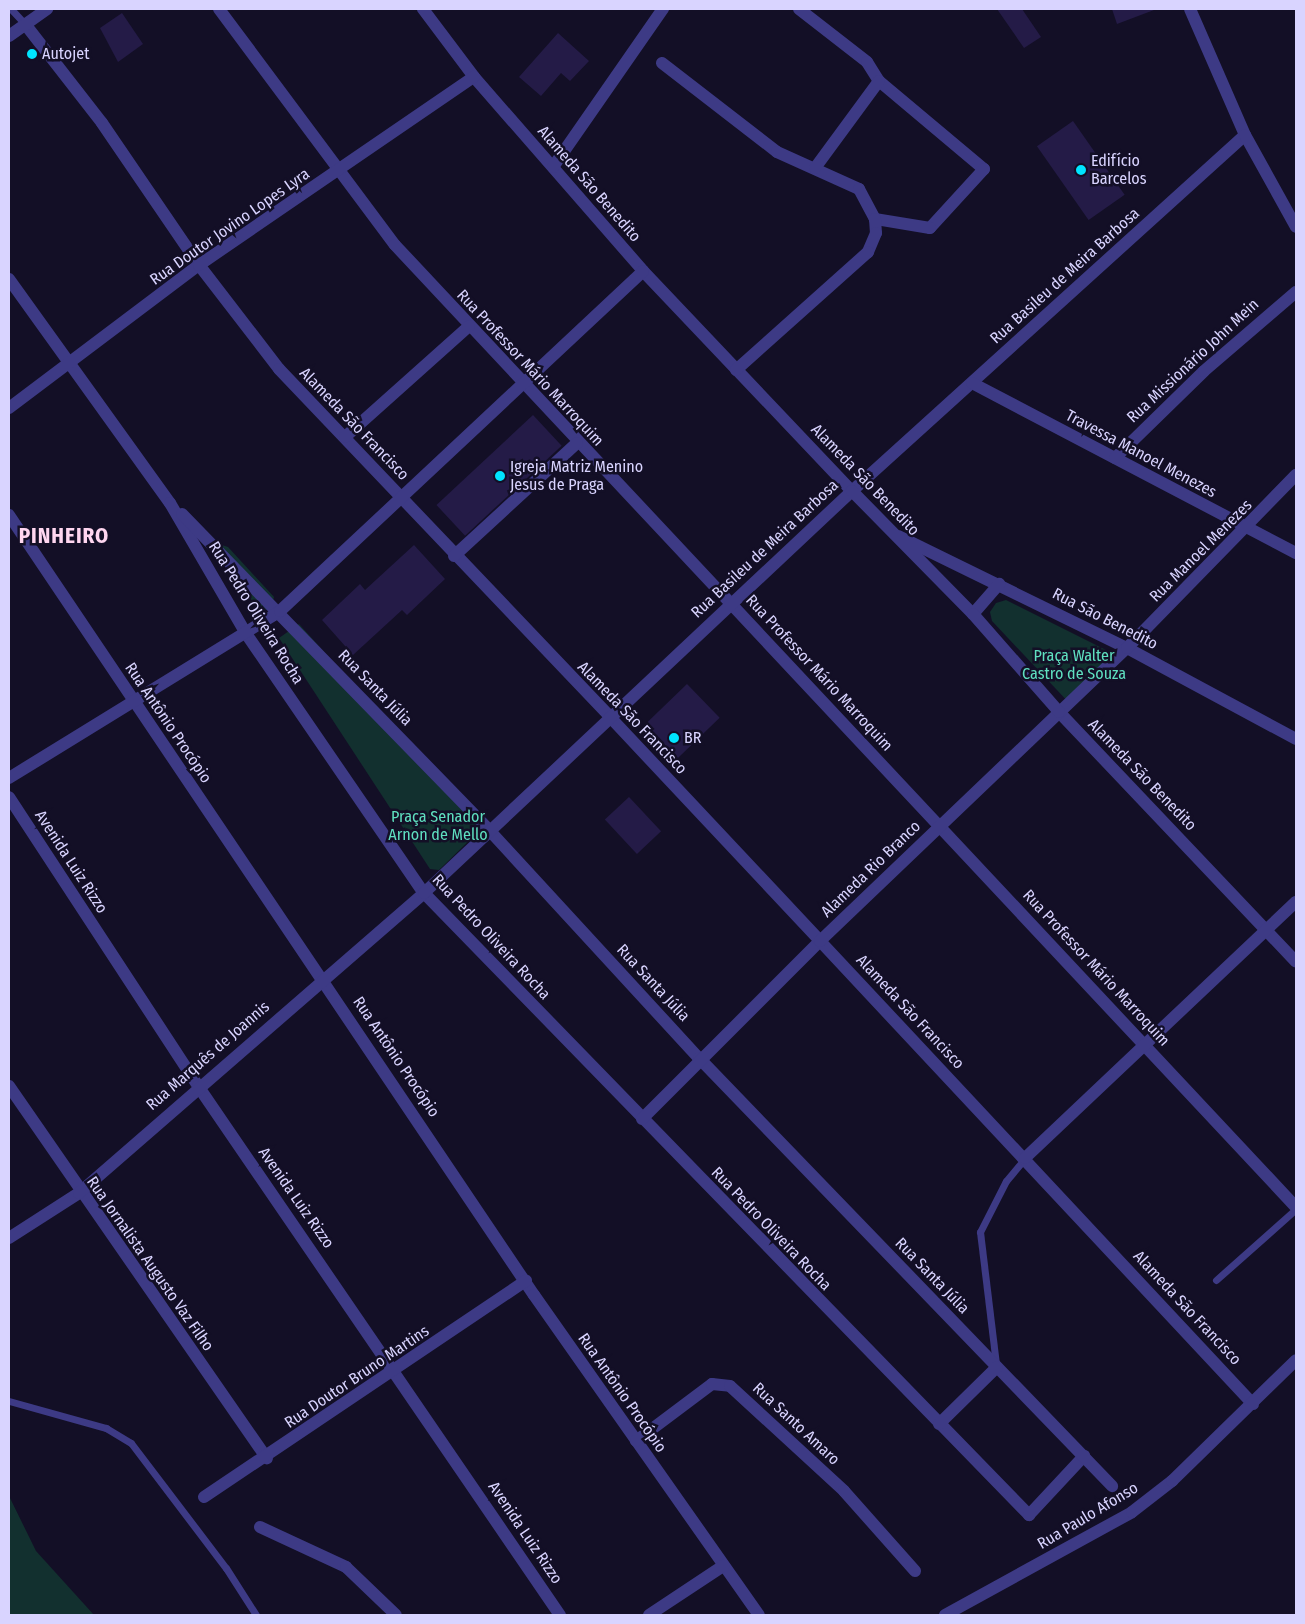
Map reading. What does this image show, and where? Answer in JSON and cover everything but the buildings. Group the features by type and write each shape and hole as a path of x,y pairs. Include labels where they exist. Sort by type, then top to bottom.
{"street":[{"path":"9,36 47,9"},
{"name":"Rua Professor Mário Marroquim","path":"219,9 338,172 395,245 577,443 731,603 1147,1044 1296,1208"},
{"name":"Alameda São Benedito","path":"423,9 474,77 642,271 973,614 1059,712 1296,962"},
{"path":"553,167 664,9"},
{"path":"799,9 867,62 879,80 984,169 930,228 875,219"},
{"path":"1190,9 1246,135 1296,227"},
{"name":"Alameda São Francisco","path":"25,24 102,123 199,266 279,369 1025,1158 1252,1404"},
{"path":"662,62 777,152 859,189 875,219 876,233 868,252 736,370"},
{"name":"Rua Doutor Jovino Lopes Lyra","path":"9,408 199,266 474,77"},
{"path":"815,168 879,80"},
{"name":"Rua Basileu de Meira Barbosa","path":"424,893 852,490 1246,135"},
{"path":"9,778 131,699 280,611 403,499 522,383 642,271"},
{"name":"Rua Pedro Oliveira Rocha","path":"9,279 68,364 170,503 245,632 424,893 1029,1515 1084,1456"},
{"name":"Rua Missionário John Mein","path":"1115,458 1204,371 1296,292"},
{"path":"345,437 468,326"},
{"name":"Travessa Manoel Menezes","path":"972,383 1296,553"},
{"path":"454,556 577,443"},
{"name":"Rua Manoel Menezes","path":"1127,648 1296,475"},
{"name":"Rua Santa Júlia","path":"170,503 280,611 490,831 700,1058 1112,1486"},
{"name":"Rua Antônio Procópio","path":"9,515 131,699 323,977 526,1281 759,1615"},
{"name":"Rua São Benedito","path":"896,536 999,584 1127,648 1296,739"},
{"path":"973,614 999,584"},
{"name":"Alameda Rio Branco","path":"642,1119 700,1058 820,941 1127,648"},
{"name":"Avenida Luiz Rizzo","path":"9,797 198,1086 395,1370 560,1615"},
{"name":"Rua Marquês de Joannis","path":"9,1238 79,1193 323,977 424,893"},
{"path":"1025,1158 1268,932 1296,902"},
{"name":"Rua Jornalista Augusto Vaz Filho","path":"9,1086 79,1193 267,1458"},
{"name":"Rua Doutor Bruno Martins","path":"204,1497 267,1458 526,1281"},
{"name":"Rua Paulo Afonso","path":"945,1615 1132,1512 1172,1481 1296,1360"},
{"path":"939,1424 997,1367"},
{"name":"Rua Santo Amaro","path":"636,1441 712,1384 730,1386 844,1491 915,1571"},
{"path":"260,1527 346,1567 396,1615"},
{"path":"649,1615 723,1566"}],"lane":[{"path":"11,9 25,24"},
{"path":"997,1367 980,1232 1006,1181 1025,1158"},
{"path":"1216,1280 1296,1208"},
{"path":"9,1401 106,1428 125,1438 226,1568 256,1615"}],"green space":[{"path":"219,544 228,547 274,597 271,609 259,611 217,550"},
{"name":"Praça Walter Castro de Souza","path":"1006,600 1116,655 1072,706 992,621 990,612 996,603"},
{"name":"Praça Senador Arnon de Mello","path":"299,624 477,822 479,831 439,870 430,869 279,638"},
{"path":"9,1496 36,1551 94,1615 9,1615"}],"place":[{"name":"Autojet","path":"32,54"},
{"name":"Edifício Barcelos","path":"1081,170"},
{"name":"Igreja Matriz Menino Jesus de Praga","path":"500,476"},
{"name":"BR","path":"674,738"}],"district":[{"name":"PINHEIRO","path":"64,536"}]}
